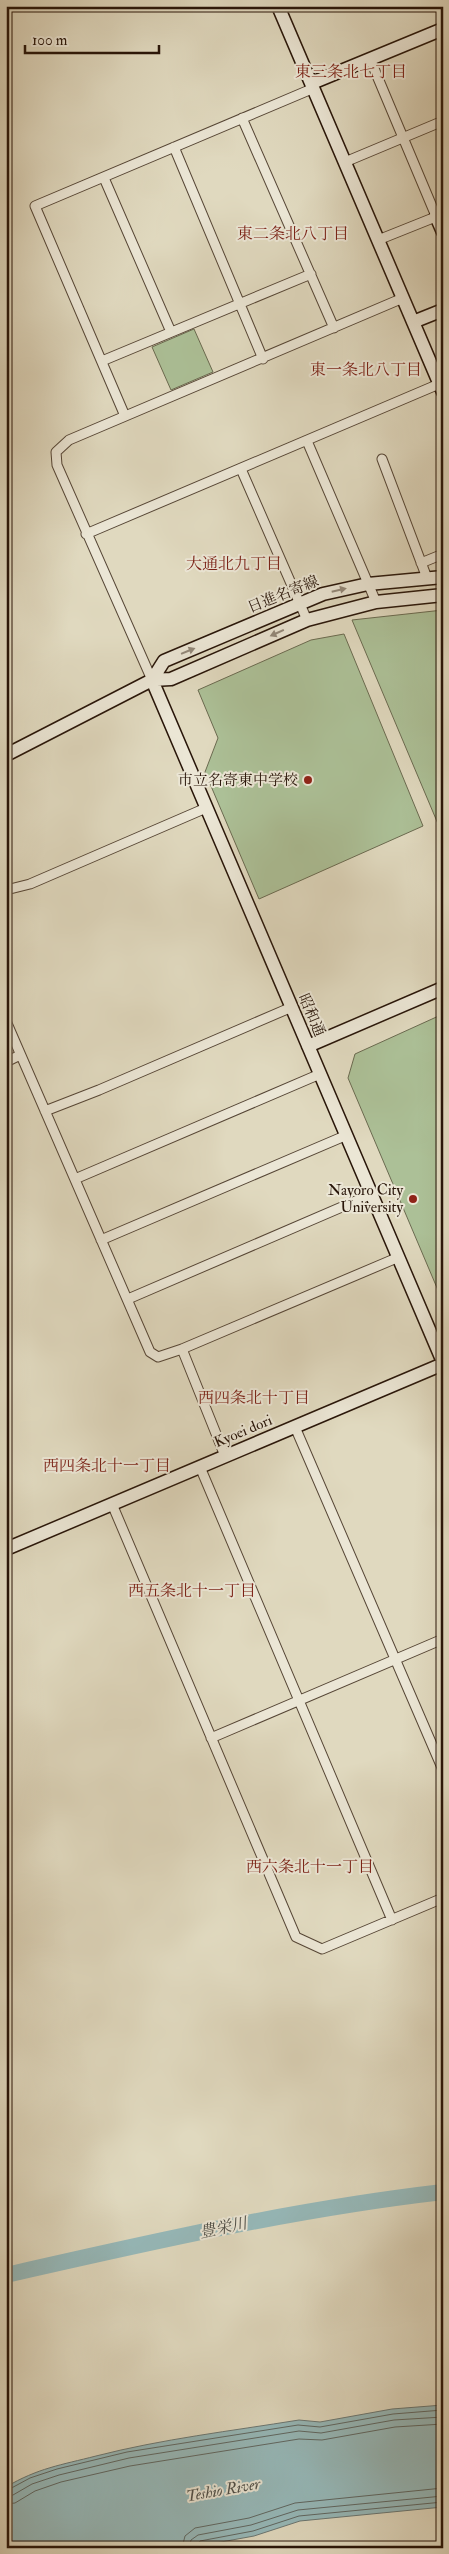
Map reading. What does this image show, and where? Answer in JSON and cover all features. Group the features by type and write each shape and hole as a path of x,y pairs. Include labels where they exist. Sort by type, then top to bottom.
{"street":[{"path":"86,534 241,468 441,388 278,6"},
{"path":"124,416 35,206 104,178 242,118 370,59 443,29"},
{"path":"370,59 403,138 439,215 443,232"},
{"path":"242,118 334,328"},
{"path":"345,162 443,122"},
{"path":"174,147 263,358"},
{"path":"104,178 171,332"},
{"path":"378,240 439,215"},
{"path":"102,361 310,274"},
{"path":"152,680 86,534 57,465 56,452 69,440 403,298"},
{"path":"413,322 443,310"},
{"path":"307,441 376,602"},
{"path":"382,459 420,564 427,578"},
{"path":"241,468 307,620"},
{"path":"420,564 443,554"},
{"name":"日進名寄線","path":"152,680 164,661 324,594 368,584 443,577"},
{"name":"日進名寄線","path":"6,755 152,680 171,679 307,620 376,602 443,596"},
{"name":"昭和通","path":"152,680 443,1363"},
{"path":"6,890 30,884 206,808"},
{"path":"308,1046 443,988"},
{"path":"45,1111 99,1090 292,1007"},
{"path":"6,1022 150,1352 158,1357 182,1349 399,1258"},
{"path":"6,1062 20,1055"},
{"path":"75,1179 320,1074"},
{"path":"101,1240 347,1135"},
{"path":"128,1299 372,1194"},
{"path":"182,1349 225,1456"},
{"name":"Kyoei dori","path":"6,1549 443,1363"},
{"path":"295,1427 443,1770"},
{"path":"200,1467 392,1920"},
{"path":"112,1504 296,1937 322,1949 443,1898"},
{"path":"211,1738 443,1639"}],"green space":[{"path":"194,329 213,372 171,390 152,347"},
{"path":"443,610 443,830 441,831 352,620"},
{"path":"344,634 423,826 259,899 205,772 218,738 198,690 311,640"},
{"name":"Nayoro City University","path":"443,1014 443,1302 348,1078 355,1054"}],"water":[{"name":"Teshio River","path":"443,2405 443,2507 300,2521 254,2536 188,2548 6,2548 6,2487 29,2475 50,2468 121,2450 197,2436 299,2420 320,2422 392,2409"}],"waterway":[{"name":"豊栄川","path":"6,2275 278,2217 443,2192"}],"place":[{"name":"市立名寄東中学校","path":"308,780"},
{"name":"Nayoro City University","path":"413,1199"}],"district":[{"name":"東三条北七丁目","path":"351,71"},
{"name":"東二条北八丁目","path":"293,233"},
{"name":"東一条北八丁目","path":"366,369"},
{"name":"大通北九丁目","path":"234,563"},
{"name":"西四条北十丁目","path":"254,1397"},
{"name":"西四条北十一丁目","path":"107,1465"},
{"name":"西五条北十一丁目","path":"192,1590"},
{"name":"西六条北十一丁目","path":"310,1866"}]}
